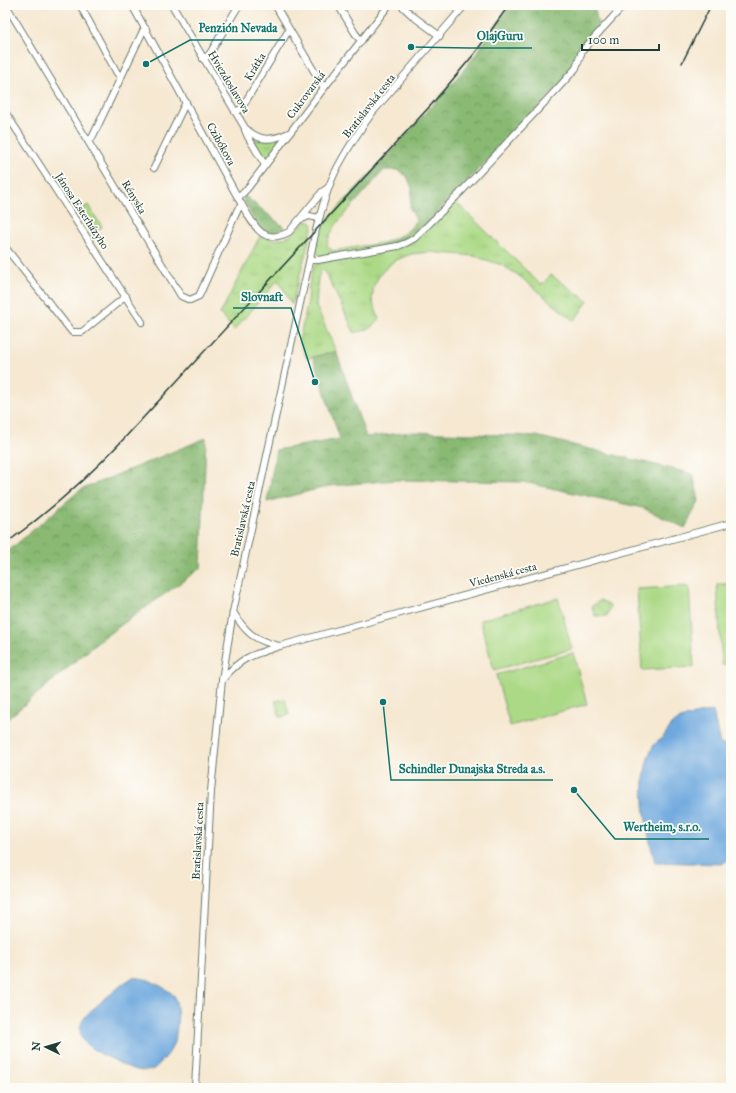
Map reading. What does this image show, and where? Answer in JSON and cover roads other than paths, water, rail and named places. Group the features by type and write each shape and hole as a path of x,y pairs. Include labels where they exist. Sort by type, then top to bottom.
{"street":[{"name":"Rényska","path":"6,5 181,296 190,300 199,296 238,209 242,205"},
{"path":"80,5 117,73 121,76"},
{"name":"Czibókova","path":"132,5 239,197 242,205 259,232 266,236 272,237 284,235 293,228 322,192 329,187"},
{"name":"Hviezdoslavova","path":"172,5 245,128 248,137 265,165"},
{"path":"203,59 209,55 240,5"},
{"path":"275,5 324,88"},
{"path":"338,5 361,41"},
{"name":"Cukrovarská","path":"239,197 247,189 389,5"},
{"path":"401,5 414,17 440,36"},
{"name":"Bratislavská cesta","path":"195,1088 211,791 214,748 222,680 233,612 319,218 329,187 349,146 372,114 465,5"},
{"path":"310,260 318,260 398,246 415,238 460,193 576,68 582,51 624,5"},
{"path":"88,140 92,138 143,31 146,29"},
{"name":"Krátka","path":"235,112 241,109 290,31"},
{"path":"154,168 186,102"},
{"name":"Jánosa Esterházyho","path":"5,112 142,322"},
{"name":"Hviezdoslavova","path":"245,128 253,135 267,139 282,137 291,132"},
{"path":"300,220 309,216 319,218"},
{"path":"5,247 72,332 82,332 126,296"},
{"name":"Viedenská cesta","path":"222,680 232,668 243,659 280,646 731,523"},
{"path":"233,612 245,630 252,636 264,642 280,646"}],"water":[{"path":"713,711 720,744 731,747 731,858 722,864 655,862 648,834 644,803 645,772 648,758 654,745 675,723 685,717"},
{"path":"133,977 148,980 169,991 174,996 177,1007 177,1030 170,1051 155,1068 145,1071 123,1065 102,1055 86,1044 80,1033 80,1027 87,1015 102,1001"}],"railway":[{"path":"5,544 64,497 119,444 432,104 475,53 509,5"},
{"path":"682,63 711,5"}],"place":[{"name":"OlajGuru","path":"411,47"},
{"name":"Penzión Nevada","path":"146,64"},
{"name":"Slovnaft","path":"315,382"},
{"name":"Schindler Dunajska Streda a.s.","path":"383,702"},
{"name":"Wertheim, s.r.o.","path":"574,790"}]}
